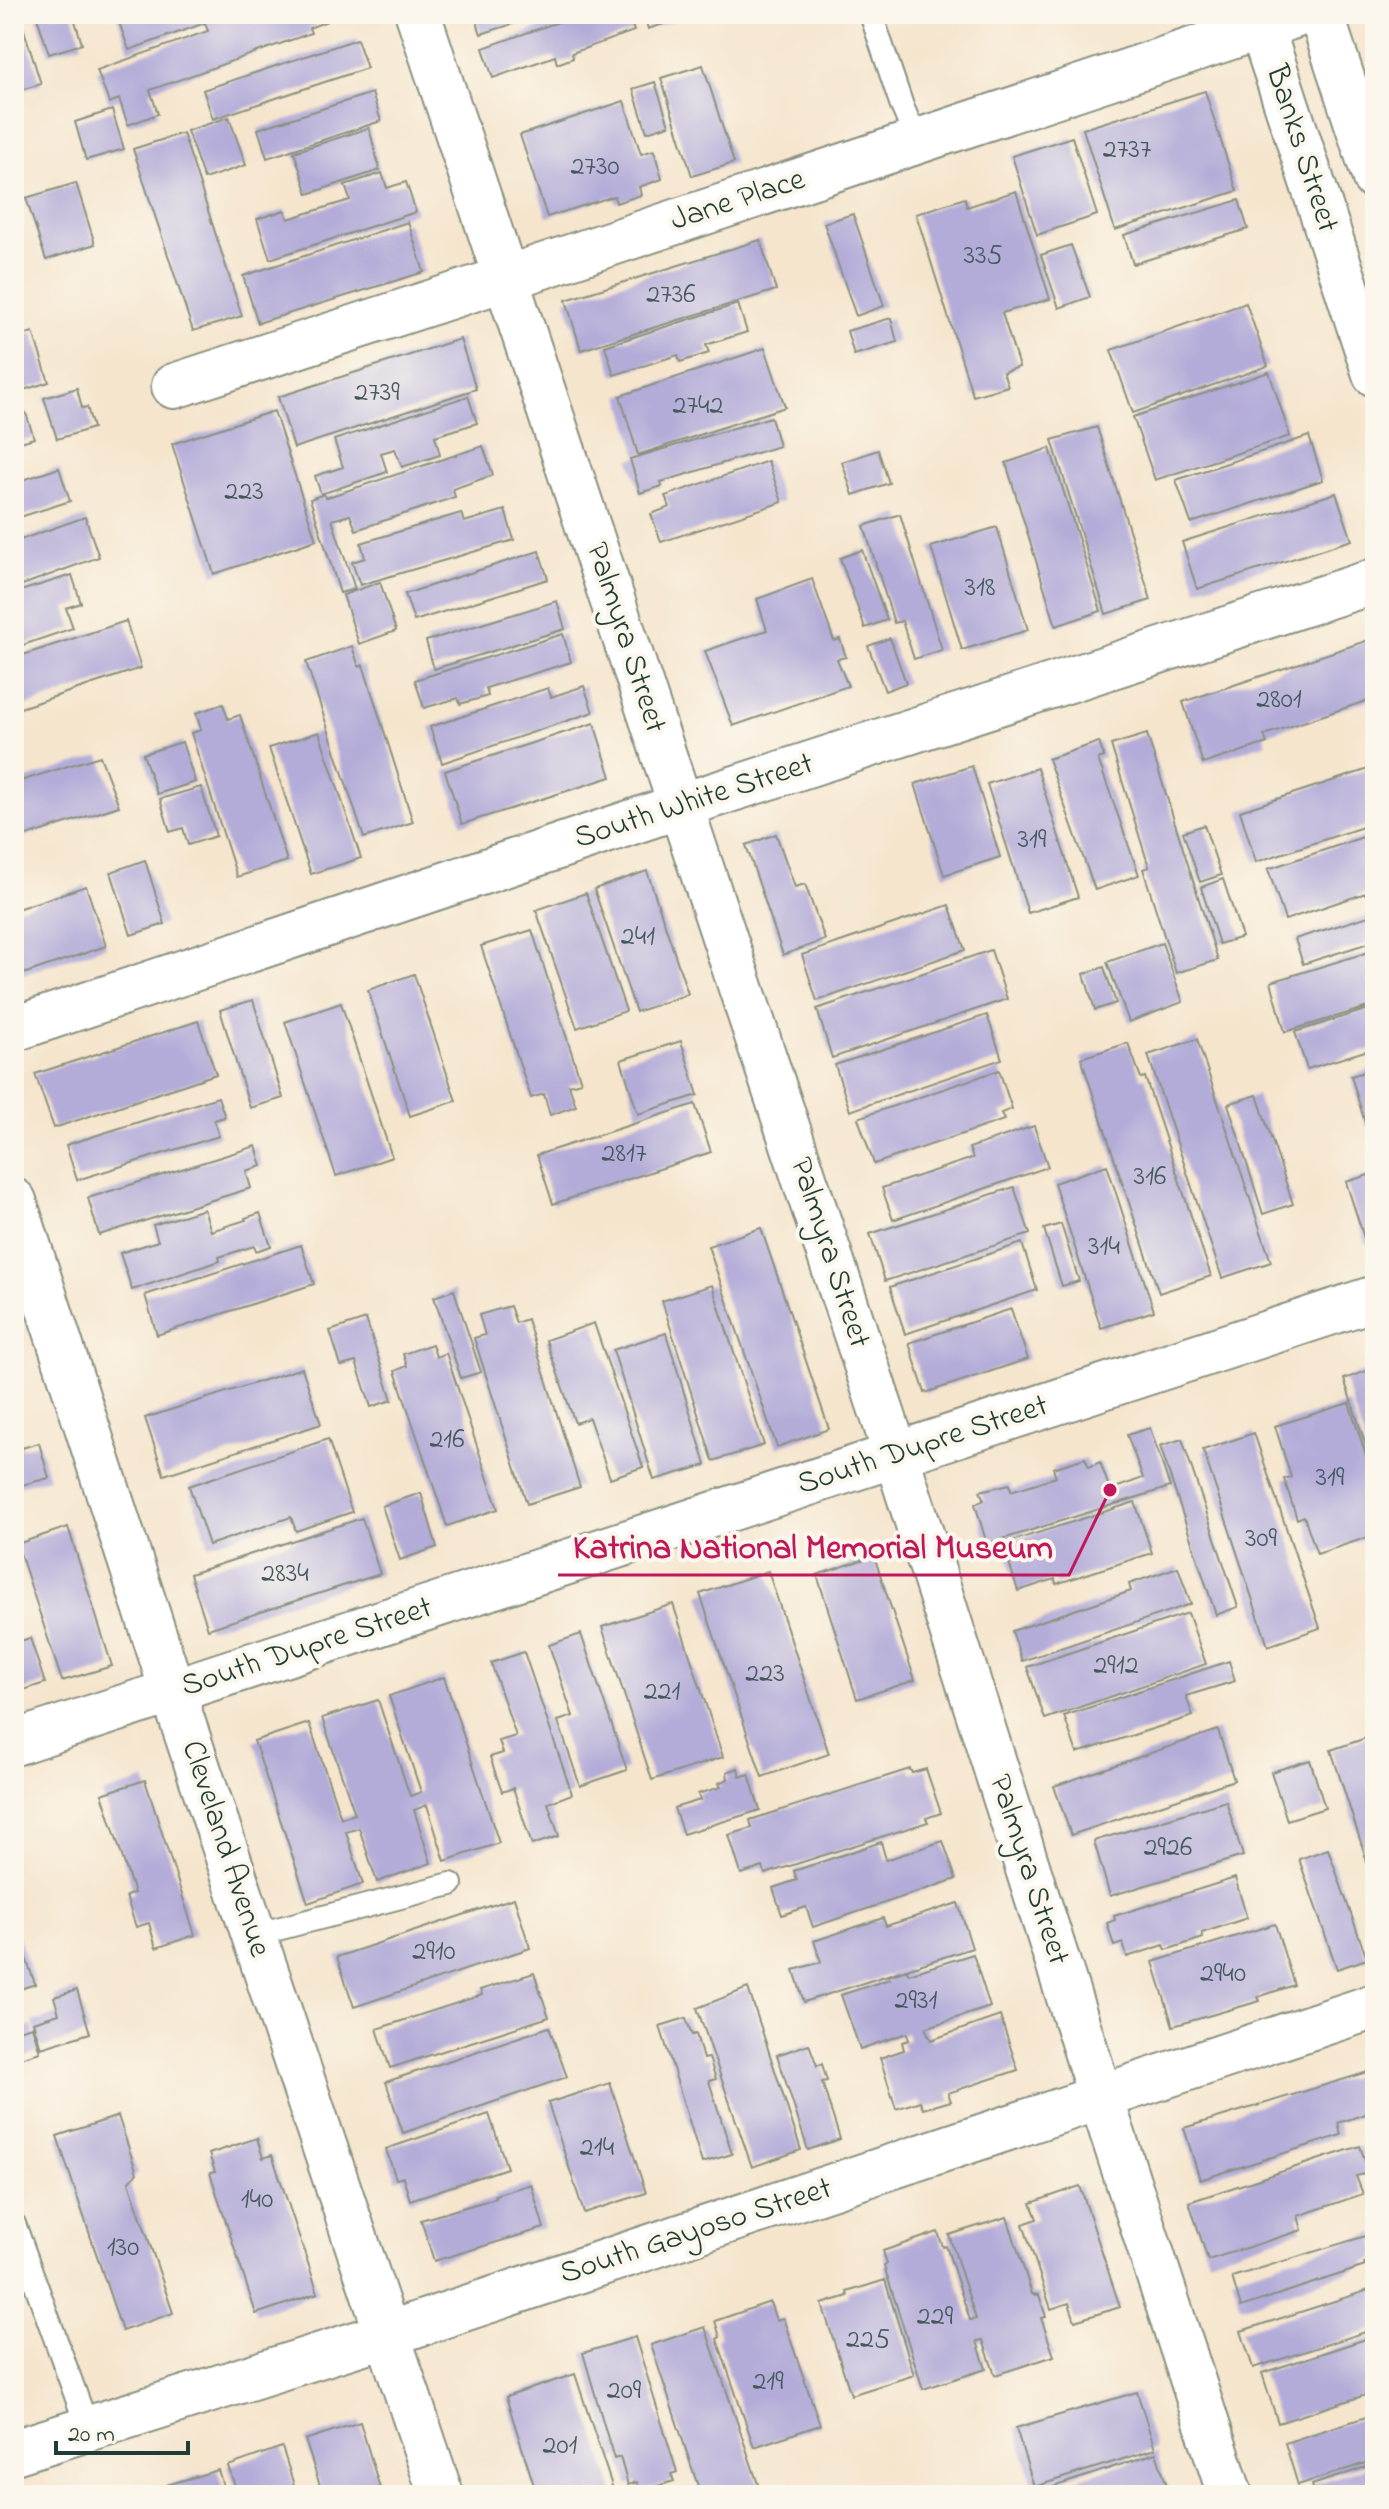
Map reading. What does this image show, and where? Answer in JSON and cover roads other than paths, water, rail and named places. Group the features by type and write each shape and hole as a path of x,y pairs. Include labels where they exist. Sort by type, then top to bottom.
{"street":[{"name":"Palmyra Street","path":"418,14 896,1455 1230,2495"},
{"name":"Banks Street","path":"1321,14 1375,178"},
{"name":"Jane Place","path":"174,386 917,141 1273,18"},
{"name":"Banks Street","path":"1273,18 1375,374"},
{"name":"South White Street","path":"14,1029 680,806 1375,581"},
{"name":"Cleveland Avenue","path":"14,1201 173,1693 441,2495"},
{"name":"South Dupre Street","path":"14,1743 1375,1298"},
{"name":"South Gayoso Street","path":"14,2452 388,2334 1375,2006"}],"lane":[{"path":"871,14 917,141"},
{"path":"254,1935 451,1884"},
{"path":"14,2224 88,2429"}],"place":[{"name":"Katrina National Memorial Museum","path":"1110,1490"}]}
